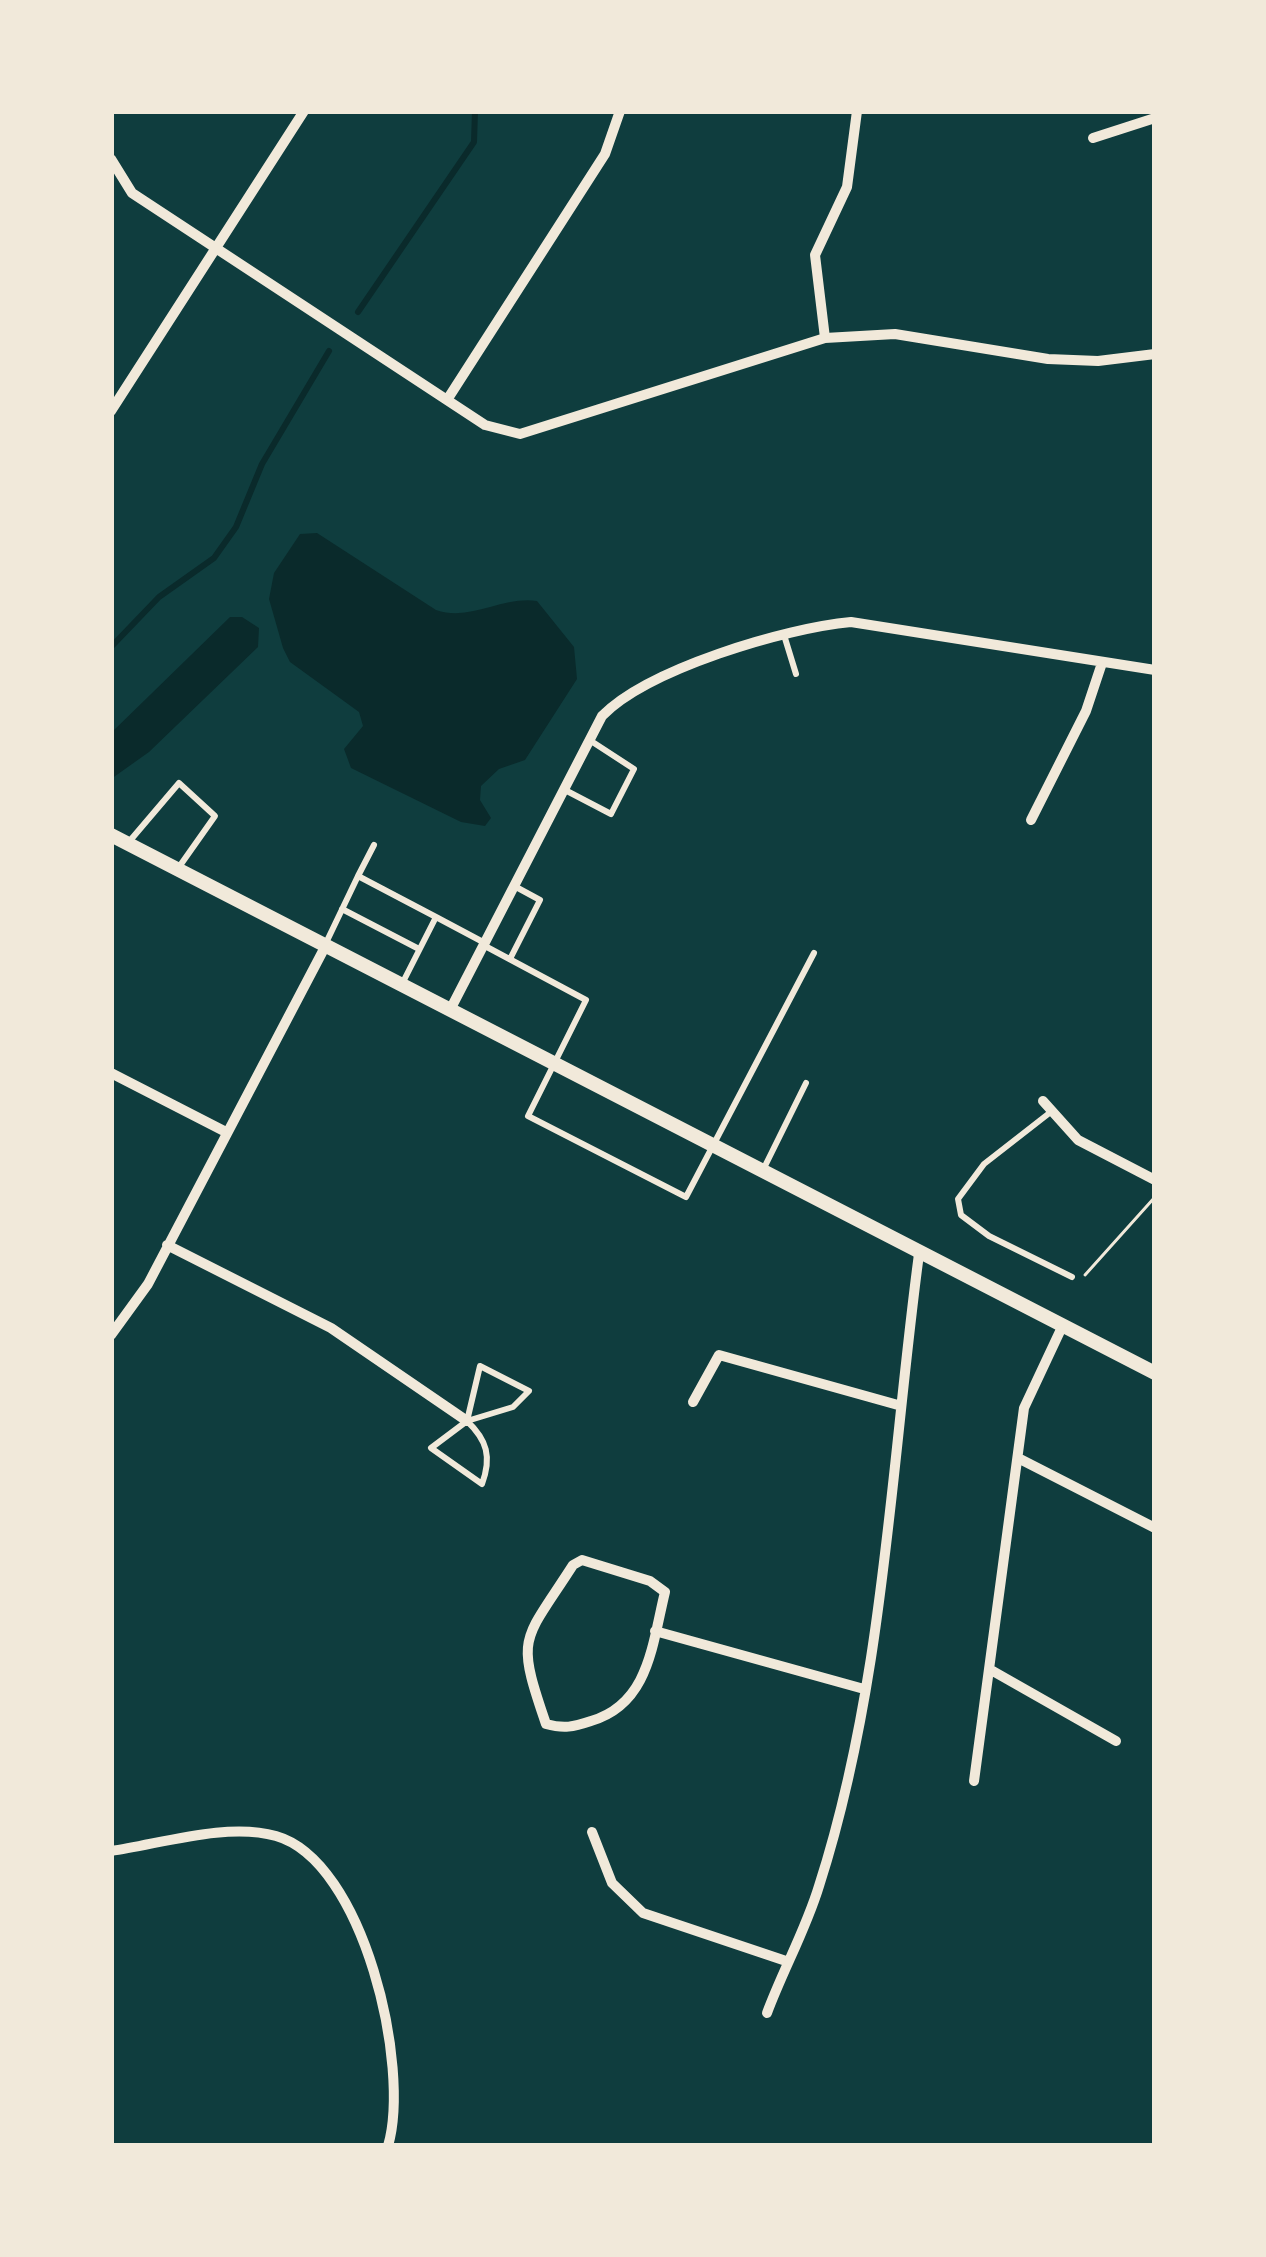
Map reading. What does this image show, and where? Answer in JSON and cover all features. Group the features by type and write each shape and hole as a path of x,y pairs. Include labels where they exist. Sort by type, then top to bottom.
{"street":[{"path":"111,412 304,111"},
{"path":"447,400 605,154 620,111"},
{"path":"824,338 813,277 815,255 847,187 857,111"},
{"path":"1094,138 1155,114"},
{"path":"111,159 132,193 495,430 532,434 824,338 895,334 1048,359 1098,361 1155,354"},
{"path":"451,1010 588,739 602,716 643,683 812,626 880,624 1155,670"},
{"path":"1031,820 1086,711 1102,662"},
{"path":"111,835 1155,1373"},
{"path":"113,1328 166,1245 325,946"},
{"path":"111,1072 226,1132"},
{"path":"1048,1106 1078,1140 1155,1180"},
{"path":"166,1245 331,1328 467,1421"},
{"path":"767,2013 820,1886 864,1689 919,1253"},
{"path":"974,1781 1024,1408 1062,1327"},
{"path":"693,1402 719,1355 898,1405"},
{"path":"1018,1458 1155,1528"},
{"path":"582,1560 650,1581 665,1592 655,1631 635,1696 614,1715 565,1729 546,1724 525,1659 527,1639 572,1565 582,1560"},
{"path":"655,1631 864,1689"},
{"path":"991,1670 1116,1741"},
{"path":"111,1851 255,1831 289,1840 322,1866 376,1976 386,2009 396,2090 388,2146"},
{"path":"592,1832 612,1883 643,1913 786,1961"}],"lane":[{"path":"784,635 796,674"},
{"path":"562,788 610,814 634,769 588,739"},
{"path":"128,844 179,783 215,816 178,871"},
{"path":"325,946 374,845"},
{"path":"358,876 586,1000 528,1116 686,1197 814,953"},
{"path":"510,959 540,900 512,885"},
{"path":"341,909 419,949"},
{"path":"401,985 436,916"},
{"path":"762,1171 806,1082"},
{"path":"1048,1106 984,1164 958,1199 961,1216 989,1237 1072,1277"},
{"path":"467,1421 480,1366 529,1391 513,1407 467,1421 431,1448 482,1484 490,1465 484,1437 467,1421"}],"path":[{"path":"1072,1277 1090,1275 1155,1197"}],"water":[{"path":"317,533 436,610 461,613 537,601 574,647 577,679 525,760 499,769 481,786 480,800 491,818 485,826 461,822 351,768 344,749 363,726 359,712 290,662 269,599 274,573 300,534"},
{"path":"230,617 242,617 259,628 258,647 149,752 111,779 111,733"}],"waterway":[{"path":"358,312 474,142 475,111"},
{"path":"111,647 159,597 214,558 236,527 262,464 329,351"}]}
